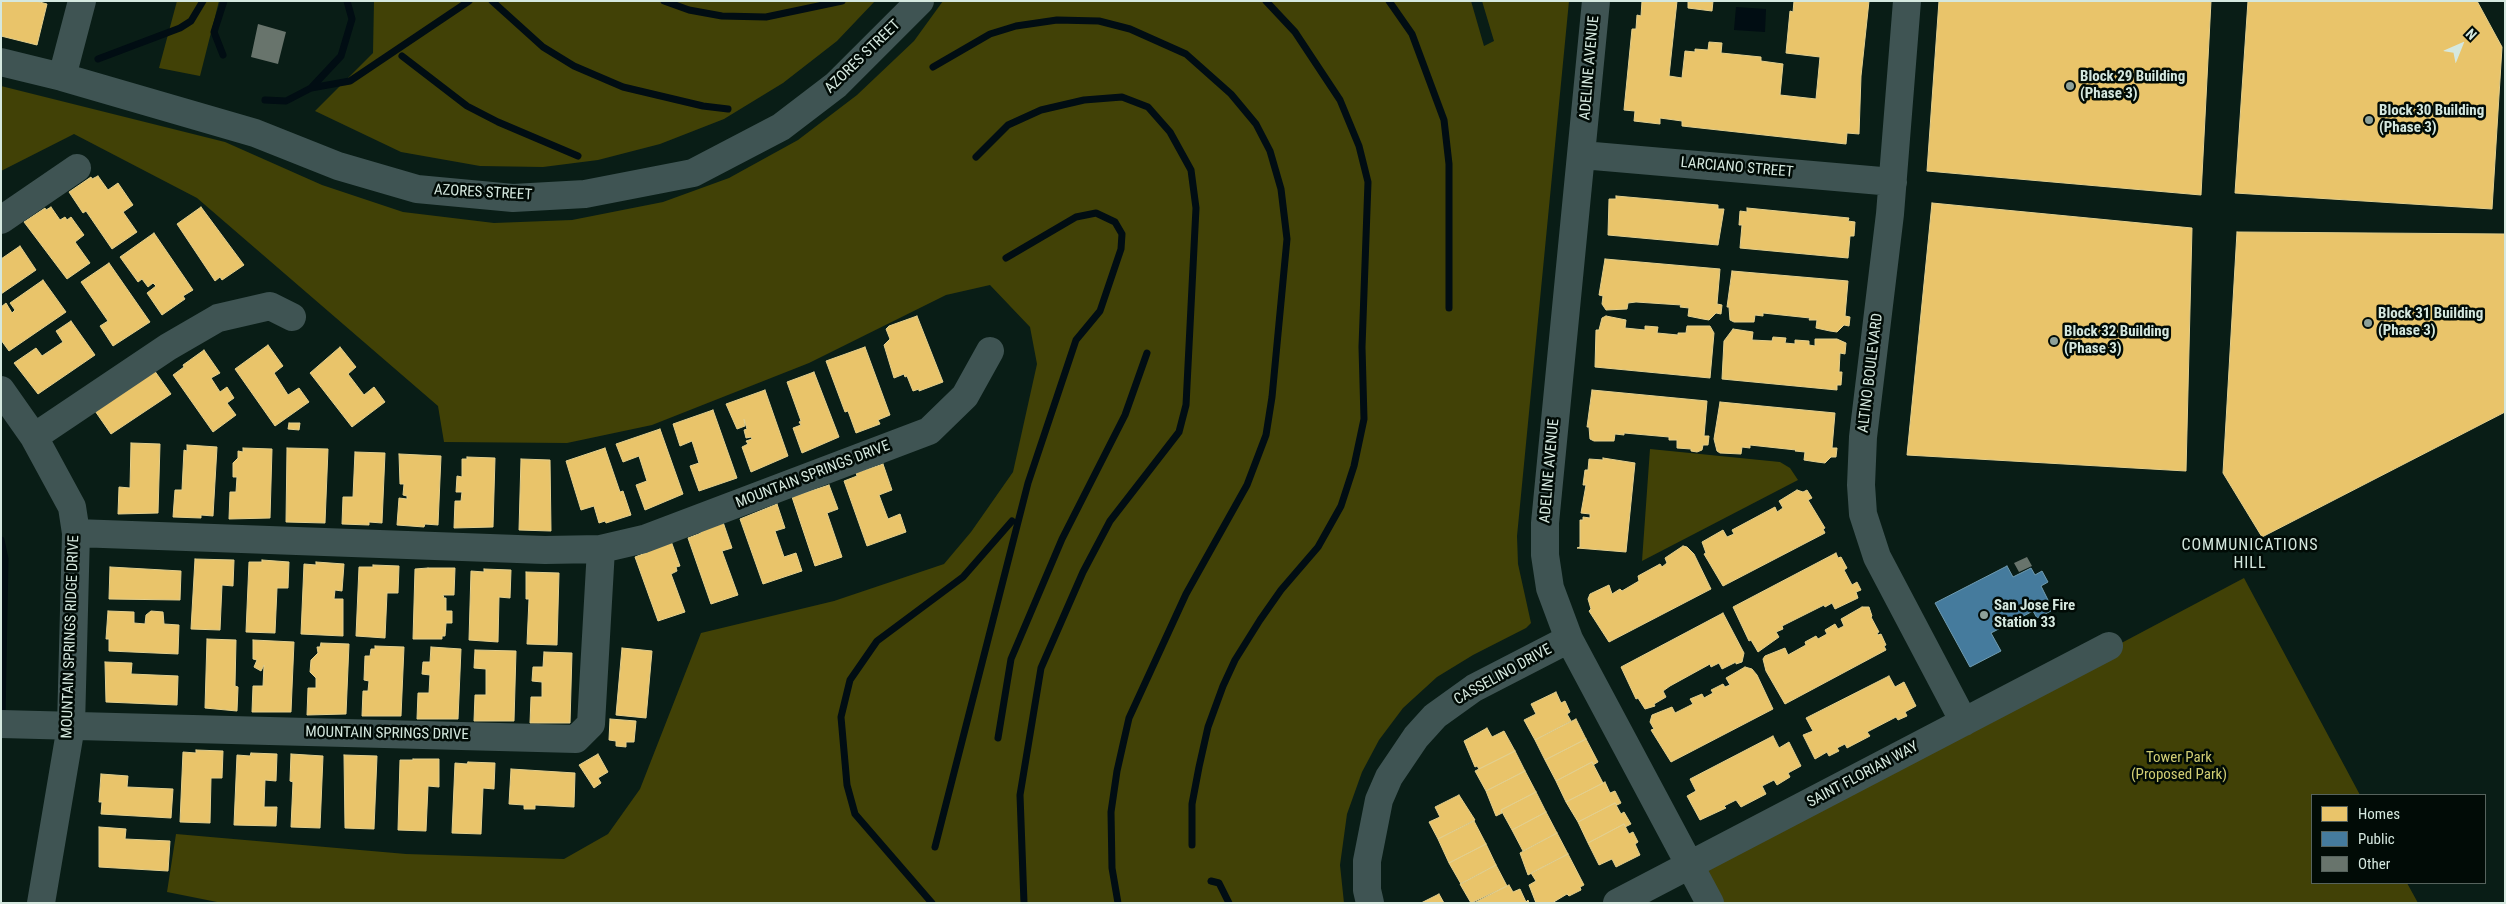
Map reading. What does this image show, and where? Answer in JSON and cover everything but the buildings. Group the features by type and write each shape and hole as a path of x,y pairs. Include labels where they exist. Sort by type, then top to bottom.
{"street":[{"path":"62,77 82,1"},
{"name":"AZORES STREET","path":"1,62 62,77 255,133 338,166 417,189 513,198 585,194 693,174 781,127 836,85 920,1"},
{"name":"ADELINE AVENUE","path":"1596,1 1545,524 1545,555 1550,588 1569,639 1710,903"},
{"name":"ALTINO BOULEVARD","path":"1907,1 1893,182 1863,437 1861,485 1863,514 1877,557 1964,722"},
{"name":"LARCIANO STREET","path":"1582,154 1893,182"},
{"path":"1,220 77,168"},
{"path":"34,437 168,347 218,318 270,306 292,317"},
{"name":"MOUNTAIN SPRINGS DRIVE","path":"76,532 545,550 601,549 644,539 929,431 965,396 990,351"},
{"name":"MOUNTAIN SPRINGS RIDGE DRIVE","path":"1,390 34,437 72,507 76,532 71,726 41,903"},
{"name":"MOUNTAIN SPRINGS DRIVE","path":"7,724 576,739 591,724 601,549"},
{"name":"CASSELINO DRIVE","path":"1370,903 1366,890 1367,861 1379,800 1389,777 1416,737 1435,716 1467,692 1569,639"},
{"name":"SAINT FLORIAN WAY","path":"1617,903 2109,646"}],"green space":[{"path":"177,1 219,1 200,76 159,68"},
{"path":"374,1 875,1 837,41 783,83 724,119 660,144 598,160 543,167 480,166 401,152 315,111 373,53"},
{"path":"943,1 1471,1 1484,46 1494,41 1482,1 1569,1 1517,536 1518,564 1531,623 1526,628 1473,655 1437,677 1403,708 1379,740 1362,772 1347,814 1340,865 1344,903 222,903 167,892 176,834 406,854 564,859 608,834 640,789 701,633 834,601 944,564 971,532 1013,472 1037,364 1030,327 990,285 946,295 809,363 652,425 567,443 444,442 438,406 197,198 74,134 1,171 1,86 225,142 322,185 403,212 494,223 572,220 663,202 729,178 798,140 857,95 914,41"},
{"path":"1650,449 1780,462 1790,468 1798,480 1642,561"},
{"name":"Tower Park (Proposed Park)","path":"2244,578 2359,794 2311,794 2311,884 2408,884 2418,903 1718,903 1699,867"}],"shaded area":[{"path":"1736,7 1766,9 1765,32 1734,30"}],"waterway":[{"path":"98,59 180,28 191,21 203,1"},
{"path":"223,55 214,32 224,1"},
{"path":"311,88 341,56 352,19 347,1"},
{"path":"265,100 286,101 311,88 350,81 469,1"},
{"path":"492,1 543,47 574,66 623,87 703,106 728,109"},
{"path":"664,1 689,10 722,16 766,17 842,1"},
{"path":"1192,845 1192,804 1199,767 1208,727 1223,686 1235,660 1260,620 1281,590 1318,547 1341,506 1354,466 1364,419 1362,347 1368,182 1359,146 1340,100 1295,32 1266,1"},
{"path":"1389,1 1412,34 1444,120 1449,164 1449,308"},
{"path":"933,67 990,34 1016,26 1057,20 1099,21 1130,29 1186,54 1231,94 1256,124 1270,151 1281,189 1287,239 1272,397 1266,435 1247,485 1186,594 1129,718 1117,771 1111,812 1112,868 1118,903"},
{"path":"402,56 467,106 498,122 578,156"},
{"path":"976,157 1008,125 1041,110 1084,100 1122,97 1148,107 1170,132 1191,170 1196,208 1186,405 1179,432 1110,521 1083,572 1041,668 1020,795 1024,903"},
{"path":"935,847 1028,483 1076,340 1100,311 1121,249 1122,234 1115,222 1096,213 1076,217 1006,258"},
{"path":"998,738 1011,659 1062,539 1125,415 1147,353"},
{"path":"932,903 855,814 847,785 841,717 850,680 877,641 963,577 1012,521"},
{"path":"1,540 5,559 2,718"},
{"path":"1211,881 1219,883 1229,903"}],"place":[{"name":"Block 29 Building (Phase 3)","path":"2070,86"},
{"name":"Block 30 Building (Phase 3)","path":"2369,120"},
{"name":"Block 31 Building (Phase 3)","path":"2368,323"},
{"name":"Block 32 Building (Phase 3)","path":"2054,341"},
{"name":"San Jose Fire Station 33","path":"1984,615"}],"district":[{"name":"COMMUNICATIONS HILL","path":"2250,555"}]}
